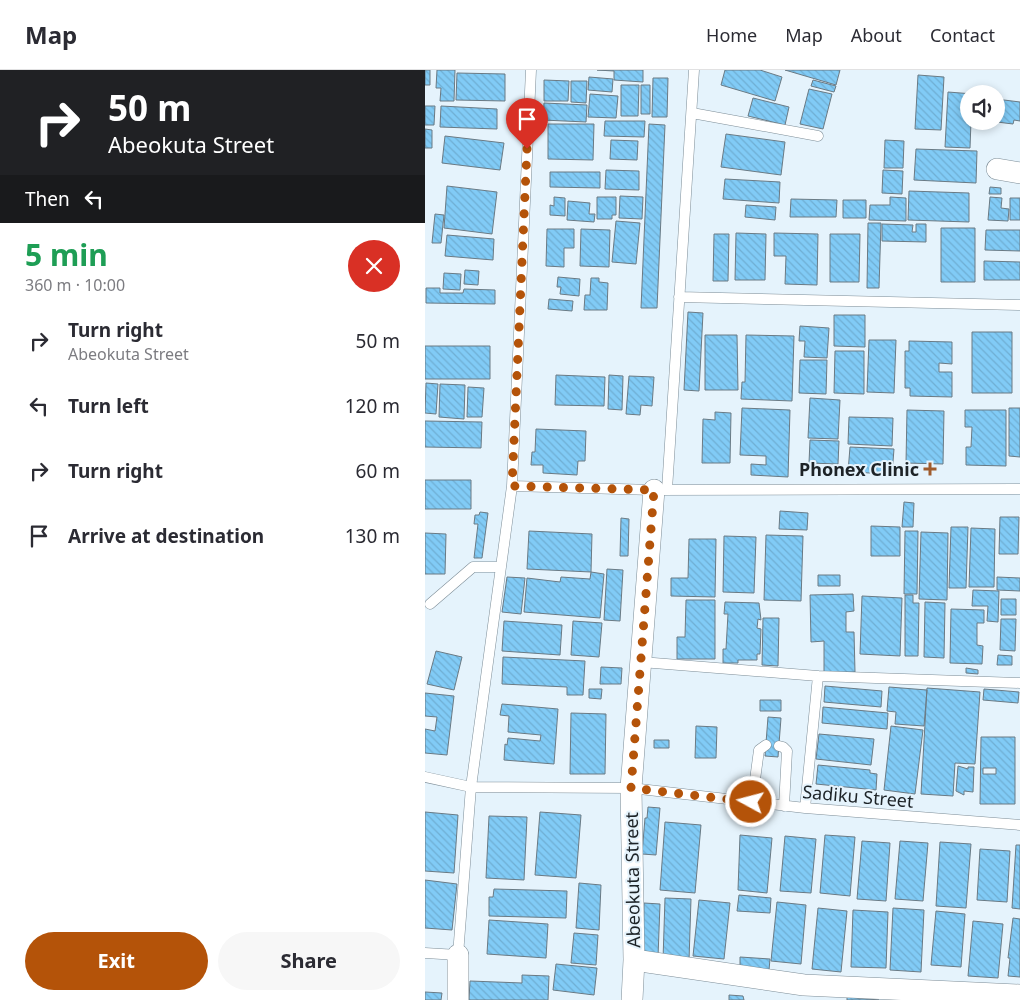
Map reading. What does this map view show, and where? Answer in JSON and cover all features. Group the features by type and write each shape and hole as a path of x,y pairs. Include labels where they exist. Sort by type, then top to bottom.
{"street":[{"path":"997,169 1020,173"},
{"name":"Abeokuta Street","path":"632,1000 634,960 631,788 641,662 661,490"},
{"path":"458,955 458,1000"},
{"path":"634,960 804,985 1020,995"}],"lane":[{"path":"425,953 458,955 471,787 512,486 531,70"},
{"path":"661,490 679,297 694,70"},
{"path":"692,113 818,136"},
{"path":"679,297 1020,305"},
{"path":"512,486 661,490 1020,490"},
{"path":"430,604 473,567 501,568"},
{"path":"641,662 818,676 1020,683"},
{"path":"805,808 818,676"},
{"path":"751,802 759,750 766,745"},
{"path":"779,746 787,751 784,806"},
{"name":"Sadiku Street","path":"425,778 471,787 631,788 805,808 1020,825"}],"building":[{"path":"425,70 430,70 430,85 425,85"},
{"path":"437,70 455,70 454,101 440,101 441,88 436,88"},
{"path":"597,70 643,70 643,82 614,80 614,71"},
{"path":"725,70 760,70 782,77 775,101 721,85"},
{"path":"785,70 840,70 836,85"},
{"path":"457,73 505,74 505,101 456,100"},
{"path":"918,75 944,77 941,130 915,129"},
{"path":"589,77 613,79 612,92 588,90"},
{"path":"653,78 668,78 667,117 652,117"},
{"path":"544,80 569,81 568,101 544,101"},
{"path":"813,80 836,86 834,92 811,86"},
{"path":"571,81 587,81 586,103 571,102"},
{"path":"621,85 639,85 638,116 621,116"},
{"path":"641,85 650,85 650,114 641,114"},
{"path":"809,89 832,94 823,129 800,124"},
{"path":"948,92 960,93 960,130 971,130 970,148 945,147"},
{"path":"590,94 618,96 616,118 588,117"},
{"path":"753,98 789,107 785,125 748,116"},
{"path":"1005,100 1020,102 1020,121 1014,120 1013,124 1005,123"},
{"path":"544,103 587,105 586,122 543,120"},
{"path":"425,106 435,106 434,125 425,125"},
{"path":"441,106 497,109 497,129 440,127"},
{"path":"605,121 645,121 644,137 604,136"},
{"path":"548,124 594,124 593,160 548,159"},
{"path":"649,124 665,125 657,308 641,308"},
{"path":"425,129 432,130 432,148 425,148"},
{"path":"726,134 785,142 781,175 721,167"},
{"path":"445,136 504,143 500,170 442,163"},
{"path":"611,140 638,141 637,160 610,159"},
{"path":"885,140 904,141 903,168 884,168"},
{"path":"916,149 977,151 976,183 914,180"},
{"path":"606,170 639,171 639,190 605,189"},
{"path":"883,170 903,171 902,194 882,193"},
{"path":"550,172 600,172 600,188 550,187"},
{"path":"725,179 780,182 779,203 723,199"},
{"path":"447,186 497,192 492,234 444,228"},
{"path":"990,187 1001,188 1001,194 989,194"},
{"path":"909,191 969,193 969,222 908,220"},
{"path":"620,196 643,197 642,219 619,218"},
{"path":"554,197 565,198 565,216 550,215 550,205 554,206"},
{"path":"597,197 616,197 616,215 612,215 612,219 597,219"},
{"path":"890,197 906,198 906,221 869,220 870,205 890,205"},
{"path":"990,197 1002,198 1001,208 1009,209 1008,221 988,220"},
{"path":"1010,198 1020,198 1020,220 1010,220"},
{"path":"791,199 837,200 836,217 790,217"},
{"path":"843,200 866,200 866,218 843,218"},
{"path":"568,201 590,203 589,214 595,214 594,222 567,220"},
{"path":"746,205 776,207 775,220 745,217"},
{"path":"435,214 444,215 441,243 432,243"},
{"path":"616,221 640,223 636,264 612,262"},
{"path":"868,223 881,223 879,288 867,288"},
{"path":"882,224 913,225 912,232 916,232 916,224 926,224 926,242 882,241"},
{"path":"941,228 975,228 975,282 941,282"},
{"path":"547,229 574,229 574,248 564,248 564,267 546,266"},
{"path":"581,229 610,230 609,267 580,266"},
{"path":"986,230 1020,230 1020,251 985,250"},
{"path":"736,233 766,234 765,280 735,280"},
{"path":"774,233 818,234 817,285 785,284 786,256 774,256"},
{"path":"714,234 729,234 728,281 713,281"},
{"path":"830,234 860,234 859,282 830,282"},
{"path":"447,235 494,239 493,260 445,256"},
{"path":"984,261 1020,262 1020,280 984,280"},
{"path":"465,270 479,271 478,285 464,284"},
{"path":"444,273 461,274 460,290 443,289"},
{"path":"558,277 580,279 579,296 560,294 561,287 557,287"},
{"path":"591,278 599,278 599,282 608,283 607,310 584,310 585,295 590,295"},
{"path":"426,288 440,288 440,293 463,293 464,289 495,290 495,304 426,303"},
{"path":"549,299 573,301 572,311 548,309"},
{"path":"688,312 703,313 699,391 684,390"},
{"path":"834,315 865,315 865,347 834,346"},
{"path":"800,326 829,328 827,358 804,357 805,341 799,341"},
{"path":"972,332 1012,332 1012,393 972,393"},
{"path":"705,335 737,335 738,390 705,390"},
{"path":"746,335 794,336 792,401 741,399 742,382 745,382"},
{"path":"869,340 896,340 894,393 867,392"},
{"path":"909,341 952,342 952,364 939,363 939,372 952,372 952,397 910,396 910,388 905,388 905,351 909,351"},
{"path":"425,346 490,346 490,379 425,379"},
{"path":"835,351 864,351 864,394 834,393"},
{"path":"800,360 827,360 826,394 799,393"},
{"path":"556,375 605,377 604,406 555,405"},
{"path":"609,375 623,376 622,410 608,409"},
{"path":"629,376 654,377 652,406 641,405 640,415 626,414"},
{"path":"426,383 438,384 436,414 425,413"},
{"path":"440,384 465,385 464,419 439,417"},
{"path":"468,387 484,388 482,417 467,417"},
{"path":"810,398 840,400 838,439 808,438"},
{"path":"742,408 790,410 788,477 751,475 751,464 766,465 766,456 740,455"},
{"path":"1009,408 1020,408 1020,457 1009,456"},
{"path":"907,410 944,411 943,464 906,463"},
{"path":"965,410 1006,410 1006,466 966,465 966,447 971,447 972,427 965,427"},
{"path":"715,412 731,413 730,463 702,463 703,419 715,420"},
{"path":"849,417 893,418 892,446 848,444"},
{"path":"425,421 482,422 481,448 425,447"},
{"path":"536,429 586,431 585,461 578,461 577,475 543,473 543,465 531,465 532,452 535,452"},
{"path":"810,440 839,441 838,464 809,463"},
{"path":"850,447 894,449 892,474 848,472"},
{"path":"425,480 471,480 471,509 425,509"},
{"path":"904,502 914,503 913,527 902,527"},
{"path":"780,511 808,513 807,530 779,529"},
{"path":"480,512 488,513 482,558 474,558 478,524 474,524 475,515 479,515"},
{"path":"1000,517 1019,517 1018,554 999,554"},
{"path":"621,518 629,519 628,556 620,556"},
{"path":"871,526 900,527 900,556 871,556"},
{"path":"951,527 968,527 966,588 949,588"},
{"path":"971,528 995,529 994,587 969,587"},
{"path":"529,531 592,534 591,572 527,569"},
{"path":"905,531 918,531 917,594 904,594"},
{"path":"921,532 948,533 947,600 919,599"},
{"path":"425,533 446,534 445,574 425,574"},
{"path":"766,535 803,536 801,601 764,600"},
{"path":"724,536 756,537 754,593 723,592"},
{"path":"689,539 716,539 715,597 671,596 671,578 688,578"},
{"path":"607,569 623,570 620,621 604,620"},
{"path":"591,572 604,574 600,618 524,612 527,578 560,582 561,577 590,579"},
{"path":"818,575 840,575 840,586 818,586"},
{"path":"507,577 525,578 521,614 502,612"},
{"path":"997,577 1020,578 1020,591 997,590"},
{"path":"973,590 999,591 998,622 987,621 988,606 972,606"},
{"path":"853,594 854,611 846,612 846,632 854,632 855,672 824,673 824,641 811,642 810,595"},
{"path":"905,595 913,595 913,603 919,603 918,656 905,656"},
{"path":"862,596 902,598 900,656 860,654"},
{"path":"1001,599 1016,599 1016,615 1001,615"},
{"path":"686,600 715,600 715,659 677,659 677,637 685,637"},
{"path":"725,602 759,603 761,620 758,619 757,628 761,629 760,654 757,654 757,660 738,660 738,663 723,663 723,649 726,649 728,614 724,614"},
{"path":"925,602 945,603 944,658 924,657"},
{"path":"951,609 984,610 984,623 977,623 977,645 983,646 982,664 950,663"},
{"path":"763,618 779,618 778,666 762,665"},
{"path":"1001,619 1016,619 1015,651 1000,650"},
{"path":"504,621 562,625 560,655 502,651"},
{"path":"573,621 602,623 599,657 571,655"},
{"path":"436,651 462,657 454,690 427,684"},
{"path":"998,655 1012,656 1012,665 997,665"},
{"path":"503,657 585,661 583,695 567,695 567,687 502,684"},
{"path":"601,667 622,668 621,684 600,684"},
{"path":"966,668 978,670 978,674 966,673"},
{"path":"825,686 882,691 881,707 824,702"},
{"path":"889,687 927,690 924,726 895,724 896,712 887,711"},
{"path":"927,688 980,692 975,764 955,763 953,796 921,794"},
{"path":"589,689 602,689 601,699 589,698"},
{"path":"984,689 1019,692 1018,703 983,700"},
{"path":"425,693 454,696 447,755 425,753 425,729 435,731 437,717 425,716"},
{"path":"760,700 781,700 781,711 760,711"},
{"path":"502,704 558,709 554,764 504,760 505,744 507,745 508,738 540,741 541,735 508,732 509,716 500,715"},
{"path":"823,707 888,713 887,729 822,723"},
{"path":"571,713 606,714 605,774 570,774"},
{"path":"768,717 781,718 778,757 765,756"},
{"path":"696,726 717,727 716,758 695,758"},
{"path":"891,726 923,730 915,794 884,790"},
{"path":"819,734 874,739 871,765 816,759"},
{"path":"981,737 1015,737 1015,804 980,804","holes":["983,768 996,768 996,774 983,774"]},
{"path":"654,740 669,740 669,748 654,748"},
{"path":"818,765 870,770 870,773 877,774 876,790 816,784"},
{"path":"958,766 968,769 968,767 974,767 973,792 964,791 964,795 956,791"},
{"path":"648,807 660,808 656,855 642,854 645,818 647,818"},
{"path":"425,812 458,815 454,873 425,871"},
{"path":"540,812 581,815 576,878 535,875"},
{"path":"489,816 527,817 524,880 486,878"},
{"path":"665,822 701,825 695,893 660,890"},
{"path":"740,835 772,838 767,893 738,890"},
{"path":"825,835 855,837 850,896 820,893"},
{"path":"785,836 816,839 811,893 780,891"},
{"path":"862,841 890,843 886,901 857,899"},
{"path":"900,841 928,843 923,901 895,899"},
{"path":"940,842 971,844 966,908 936,906"},
{"path":"1016,845 1020,845 1020,909 1012,908"},
{"path":"980,849 1010,851 1007,902 977,900"},
{"path":"425,880 457,884 452,930 425,928"},
{"path":"579,883 601,885 599,930 576,928"},
{"path":"494,889 567,891 566,918 489,916 489,897 493,897"},
{"path":"739,895 771,898 770,913 737,911"},
{"path":"665,898 691,899 689,961 663,960"},
{"path":"699,900 730,903 724,959 693,956"},
{"path":"777,902 806,905 801,964 771,961"},
{"path":"644,903 660,904 658,957 643,957"},
{"path":"818,908 847,911 841,972 812,969"},
{"path":"893,908 924,910 921,972 890,970"},
{"path":"853,910 888,912 886,968 851,967"},
{"path":"936,911 965,914 961,967 931,965"},
{"path":"1013,918 1020,919 1020,977 1008,976 1010,958 1008,958"},
{"path":"489,920 548,924 546,958 487,954"},
{"path":"973,921 1003,924 998,978 968,976"},
{"path":"574,933 598,935 596,965 571,963"},
{"path":"740,957 770,959 769,970 740,968"},
{"path":"556,964 597,968 594,995 553,990"},
{"path":"522,975 549,976 548,1000 469,1000 470,981 522,983"},
{"path":"425,992 442,993 441,1000 425,1000"},
{"path":"729,995 743,996 744,1000 729,1000"},
{"path":"847,997 879,1000 847,1000"}],"place":[{"name":"Phonex Clinic","path":"930,469"}],"route":[{"path":"527,149 512,486 654,490 631,788 751,802"}]}
